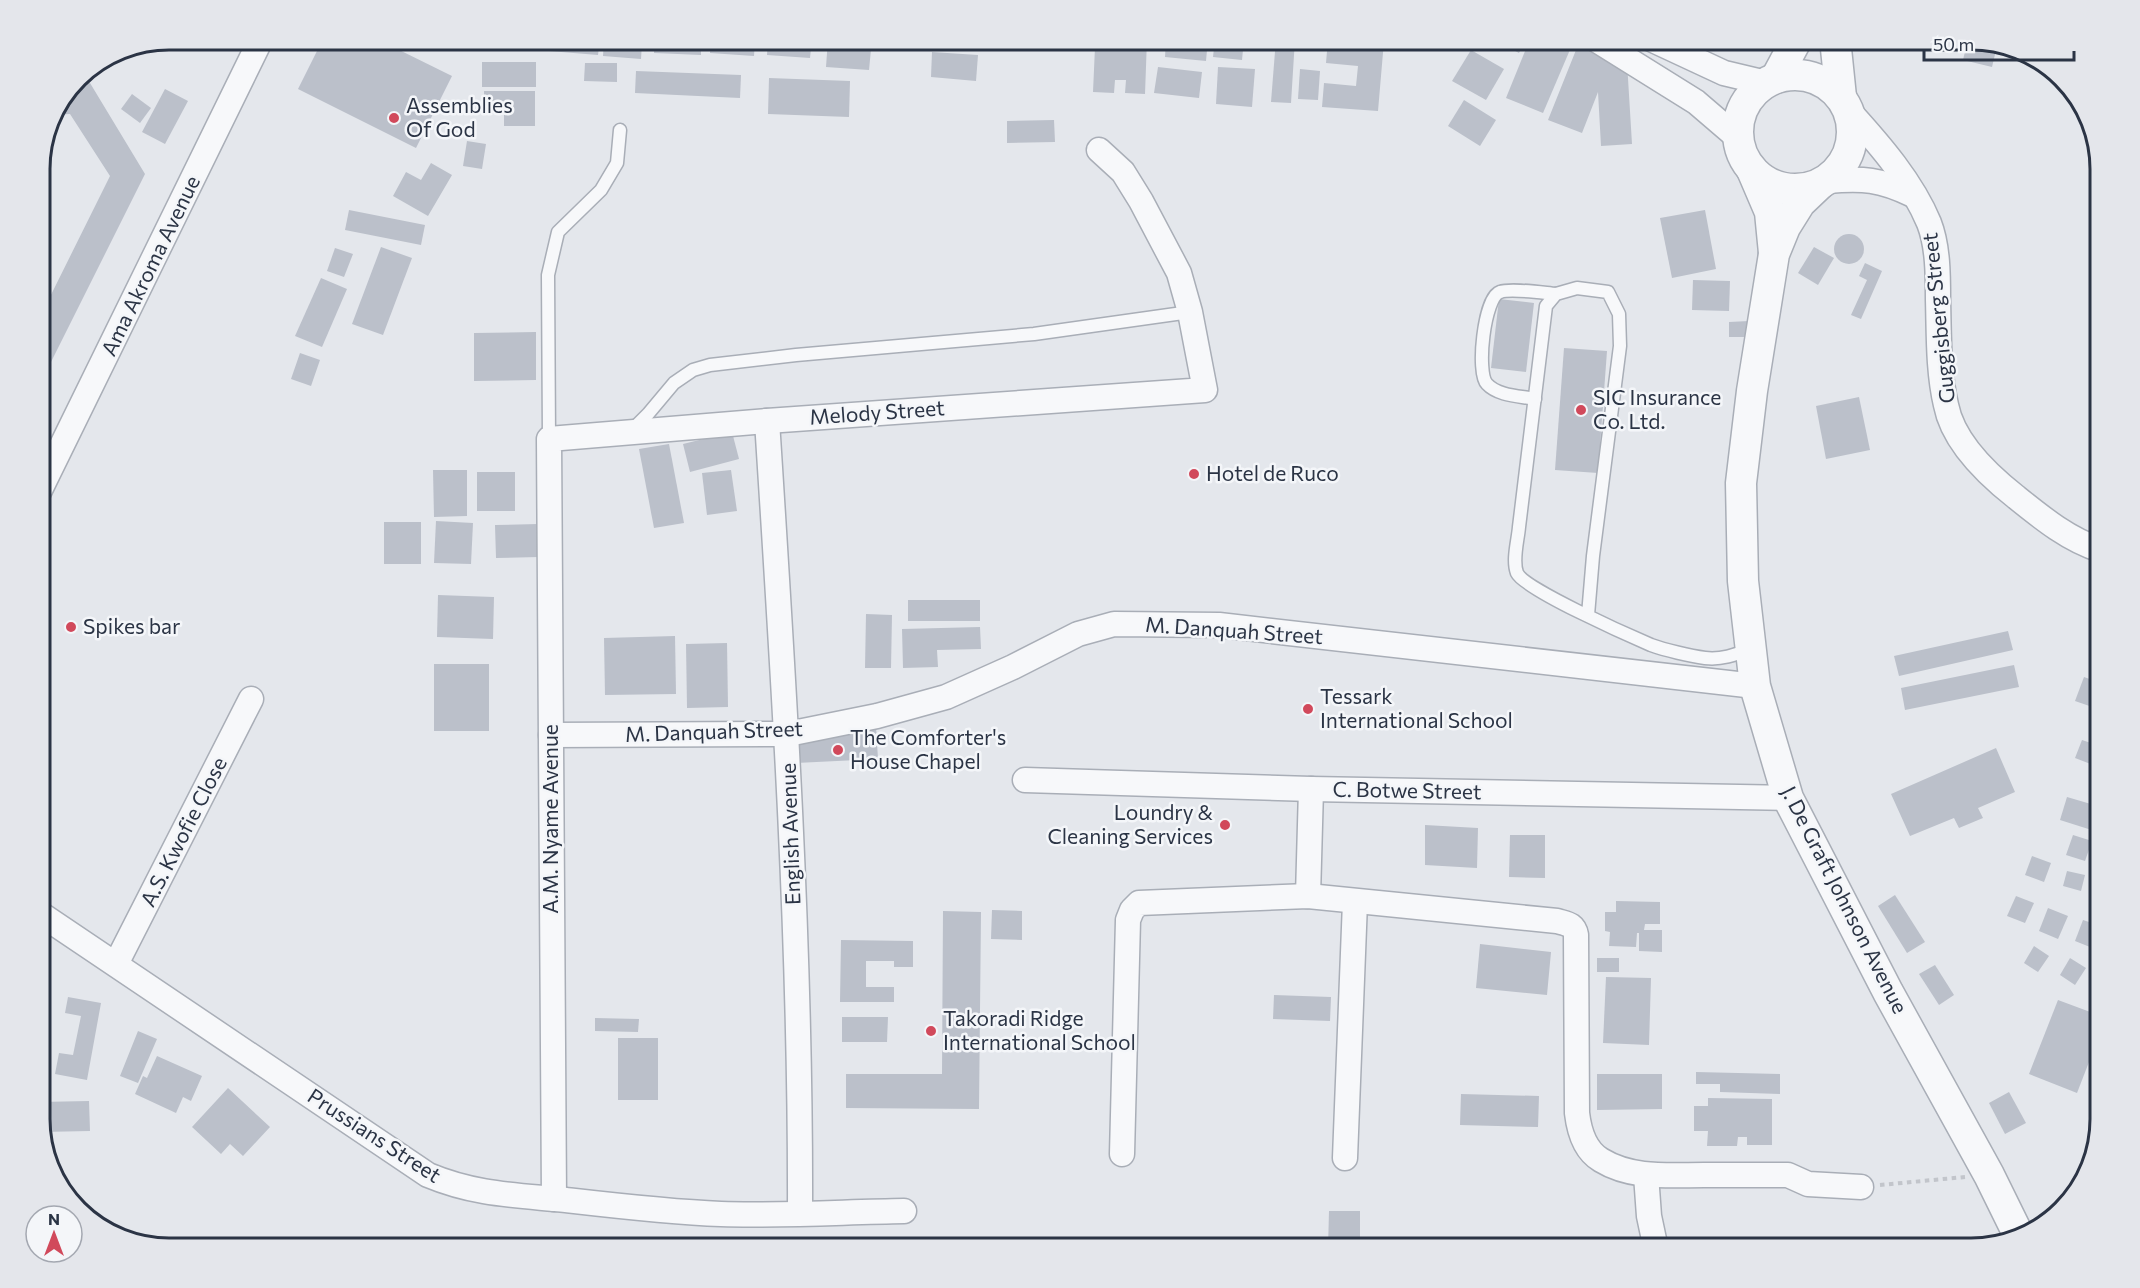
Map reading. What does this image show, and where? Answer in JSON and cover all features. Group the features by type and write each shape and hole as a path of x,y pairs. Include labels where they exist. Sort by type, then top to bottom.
{"street":[{"name":"Ama Akroma Avenue","path":"50,470 256,50"},
{"path":"1612,50 1696,102 1738,138"},
{"path":"1675,50 1724,73 1771,81"},
{"path":"1771,81 1793,50"},
{"path":"1823,182 1841,168 1850,150 1853,131 1845,105 1836,50"},
{"path":"1845,105 1827,84 1811,77 1793,75 1771,81 1753,93 1744,106 1738,122 1738,138 1742,155 1752,170 1764,181 1779,188 1796,190 1823,182 1860,178 1890,184 1916,196"},
{"name":"Guggisberg Street","path":"1845,105 1875,140 1916,196 1929,225 1938,269 1942,376 1946,406 1958,434 1978,461 2003,487 2044,520 2090,547"},
{"path":"1099,150 1117,165 1141,201 1179,273 1190,312"},
{"name":"J. De Graft Johnson Avenue","path":"1752,170 1770,212 1774,254"},
{"name":"J. De Graft Johnson Avenue","path":"1823,182 1800,203 1785,227 1774,254 1752,391 1741,483 1743,581 1755,686 1788,798 1888,992 1989,1175 2016,1229"},
{"name":"Melody Street","path":"549,439 1205,390 1190,312"},
{"name":"English Avenue","path":"767,421 788,734 800,1098 800,1213"},
{"name":"A.M. Nyame Avenue","path":"549,439 554,1199"},
{"name":"M. Danquah Street","path":"551,735 788,734 877,716 946,697 1013,667 1077,634 1114,624 1219,625 1755,686"},
{"name":"A.S. Kwofie Close","path":"116,964 251,699"},
{"name":"C. Botwe Street","path":"1026,780 1311,789 1788,798"},
{"path":"1308,897 1311,789"},
{"path":"1122,1154 1128,920 1132,910 1140,903 1308,897 1557,921 1575,928 1577,1113 1579,1130 1588,1147 1599,1159 1646,1175 1788,1175 1808,1184 1861,1186"},
{"path":"1345,1158 1355,902"},
{"name":"Prussians Street","path":"50,920 428,1175 470,1190 508,1196 712,1213 904,1211"},
{"path":"1646,1175 1654,1238"}],"lane":[{"path":"549,439 548,275 558,232 601,190 616,163 620,130"},
{"path":"1535,399 1493,390 1484,381 1482,369 1488,312 1492,297 1500,292 1556,294 1577,288 1608,292 1619,314 1620,346 1593,555 1588,615"},
{"path":"1556,294 1546,306 1516,557 1517,573 1526,583 1653,645 1705,658 1727,657 1750,649"},
{"path":"628,433 648,414 674,383 693,370 710,365 1034,334 1190,312"}],"path":[{"path":"1861,1186 1989,1175"}],"building":[{"name":"Assemblies Of God","path":"318,50 399,50 452,76 416,148 298,89"},
{"path":"549,50 599,50 598,55"},
{"path":"603,50 642,50 641,59 603,56"},
{"path":"654,50 701,50 701,55 654,53"},
{"path":"710,50 754,50 754,56 710,53"},
{"path":"767,50 811,50 810,58 767,55"},
{"path":"827,50 871,50 869,70 826,67"},
{"path":"1095,50 1147,50 1145,94 1125,93 1126,80 1115,80 1114,93 1093,92"},
{"path":"1165,50 1207,50 1206,61 1165,57"},
{"path":"1214,50 1243,50 1242,60 1213,57"},
{"path":"1275,50 1294,50 1291,103 1271,102"},
{"path":"1327,50 1383,50 1378,111 1322,107 1324,83 1356,86 1358,66 1326,63"},
{"path":"1471,50 1504,69 1486,100 1452,81"},
{"path":"1526,50 1570,50 1543,113 1506,98"},
{"path":"1576,50 1601,50 1627,62 1632,144 1601,146 1598,92 1582,133 1548,120"},
{"path":"1965,50 1995,53 1992,67 1963,60"},
{"path":"932,52 978,55 976,81 931,77"},
{"path":"482,62 536,62 536,87 482,87"},
{"path":"585,63 617,63 617,82 584,81"},
{"path":"1158,67 1202,72 1199,98 1154,93"},
{"path":"1218,67 1255,69 1252,107 1216,104"},
{"path":"1300,69 1320,71 1318,100 1298,99"},
{"path":"636,71 741,75 740,98 635,93"},
{"path":"769,78 850,81 849,117 768,114"},
{"path":"90,83 145,174 50,364 50,297 110,176 70,114 63,114 84,84"},
{"path":"165,89 188,101 165,144 142,132"},
{"path":"484,91 535,91 535,126 504,126 504,114 484,114"},
{"path":"132,94 151,108 140,123 121,109"},
{"path":"1464,100 1496,120 1480,146 1448,126"},
{"path":"1054,120 1055,142 1007,143 1007,121"},
{"path":"467,141 486,144 482,169 463,166"},
{"path":"431,163 452,175 428,216 393,196 406,172 421,180"},
{"path":"349,210 425,225 421,245 345,230"},
{"path":"1705,210 1716,269 1672,278 1660,218"},
{"path":"1849,234 1855,235 1863,243 1863,255 1855,263 1849,264 1843,263 1835,255 1834,249 1835,243 1843,235"},
{"path":"381,247 412,258 383,335 352,324"},
{"path":"1814,247 1834,258 1818,285 1798,273"},
{"path":"335,248 353,254 344,277 327,271"},
{"path":"1865,263 1882,271 1861,319 1851,315 1867,280 1859,276"},
{"path":"321,278 347,289 322,347 295,336"},
{"path":"1693,280 1730,281 1729,311 1692,310"},
{"path":"1499,299 1534,303 1526,372 1491,368"},
{"path":"1749,321 1750,337 1729,337 1729,322"},
{"path":"536,332 536,380 474,381 474,333"},
{"name":"SIC Insurance Co. Ltd.","path":"1564,348 1607,351 1598,473 1555,470"},
{"path":"300,353 320,360 311,386 291,379"},
{"path":"1859,397 1870,450 1826,459 1816,406"},
{"path":"732,432 739,459 690,472 683,444"},
{"path":"669,444 684,523 654,528 639,449"},
{"path":"433,470 467,470 467,516 434,517"},
{"path":"731,470 737,511 707,515 702,473"},
{"path":"477,472 515,472 515,511 477,511"},
{"path":"436,521 473,523 471,564 434,563"},
{"path":"384,522 421,522 421,564 384,564"},
{"path":"538,524 539,557 496,558 495,525"},
{"path":"438,595 494,597 493,639 437,637"},
{"path":"908,600 980,600 980,621 908,621"},
{"path":"866,614 892,615 891,668 865,668"},
{"path":"980,627 981,649 937,650 938,667 903,668 902,629"},
{"path":"2008,631 2013,650 1899,676 1894,656"},
{"path":"675,636 676,694 605,695 604,638"},
{"path":"727,643 728,707 687,708 686,644"},
{"path":"434,664 489,664 489,731 434,731"},
{"path":"2014,665 2019,687 1905,710 1901,688"},
{"path":"2084,677 2090,679 2090,706 2075,701"},
{"name":"The Comforter's House Chapel","path":"876,726 878,759 796,763 800,741"},
{"path":"2082,740 2090,743 2090,764 2075,758"},
{"path":"1996,748 2015,792 1978,808 1983,818 1959,828 1954,818 1910,836 1891,794"},
{"path":"2067,797 2090,804 2090,830 2060,820"},
{"path":"1425,825 1478,828 1477,868 1425,865"},
{"path":"1510,835 1545,835 1545,878 1509,877"},
{"path":"2073,835 2090,840 2085,861 2066,855"},
{"path":"2032,856 2051,863 2044,882 2025,875"},
{"path":"2067,871 2085,875 2081,891 2063,886"},
{"path":"1895,895 1925,942 1907,953 1878,906"},
{"path":"2016,896 2034,903 2025,923 2007,916"},
{"path":"1616,901 1660,902 1660,924 1645,924 1644,930 1662,930 1662,952 1639,951 1639,933 1637,933 1636,947 1609,946 1610,932 1605,931 1605,912 1616,912"},
{"path":"2048,908 2068,916 2058,939 2039,931"},
{"path":"992,910 1022,911 1022,940 991,939"},
{"path":"943,911 981,912 979,1109 846,1108 846,1074 942,1074"},
{"path":"2083,920 2090,922 2090,947 2075,941"},
{"path":"841,940 913,941 913,967 894,967 894,961 866,961 866,987 894,987 894,1002 840,1002"},
{"path":"1480,944 1551,952 1547,995 1476,988"},
{"path":"2034,946 2049,956 2038,972 2024,963"},
{"path":"1597,958 1619,958 1619,972 1597,972"},
{"path":"2070,958 2086,968 2075,985 2060,975"},
{"path":"1935,965 1954,995 1939,1005 1919,974"},
{"path":"1606,977 1651,978 1649,1045 1603,1043"},
{"path":"1274,995 1331,997 1330,1021 1273,1019"},
{"path":"68,997 101,1003 87,1080 55,1074 59,1053 73,1055 81,1016 65,1013"},
{"path":"2058,1000 2090,1012 2090,1059 2077,1093 2029,1074"},
{"path":"842,1017 888,1017 887,1042 842,1042"},
{"path":"595,1018 639,1019 638,1032 595,1031"},
{"path":"138,1031 157,1039 138,1083 120,1076"},
{"path":"618,1038 658,1038 658,1100 618,1100"},
{"path":"157,1056 202,1076 191,1101 183,1097 176,1113 135,1094 143,1076 147,1078"},
{"path":"1696,1072 1780,1074 1780,1094 1720,1092 1720,1084 1696,1084"},
{"path":"1597,1074 1662,1074 1662,1109 1597,1110"},
{"path":"228,1088 270,1127 243,1156 230,1144 221,1154 192,1127"},
{"path":"2009,1092 2026,1123 2005,1134 1989,1103"},
{"path":"1461,1094 1539,1096 1538,1127 1460,1125"},
{"path":"1708,1098 1772,1099 1772,1145 1747,1145 1747,1137 1738,1137 1737,1146 1707,1146 1708,1131 1694,1131 1694,1106 1708,1106"},
{"path":"89,1101 90,1131 51,1132 50,1102"},
{"path":"1329,1211 1360,1211 1360,1238 1328,1238"}],"place":[{"name":"Assemblies Of God","path":"394,118"},
{"name":"SIC Insurance Co. Ltd.","path":"1581,410"},
{"name":"Hotel de Ruco","path":"1194,474"},
{"name":"Spikes bar","path":"71,627"},
{"name":"Tessark International School","path":"1308,709"},
{"name":"The Comforter's House Chapel","path":"838,750"},
{"name":"Loundry & Cleaning Services","path":"1225,825"},
{"name":"Takoradi Ridge International School","path":"931,1031"}]}
